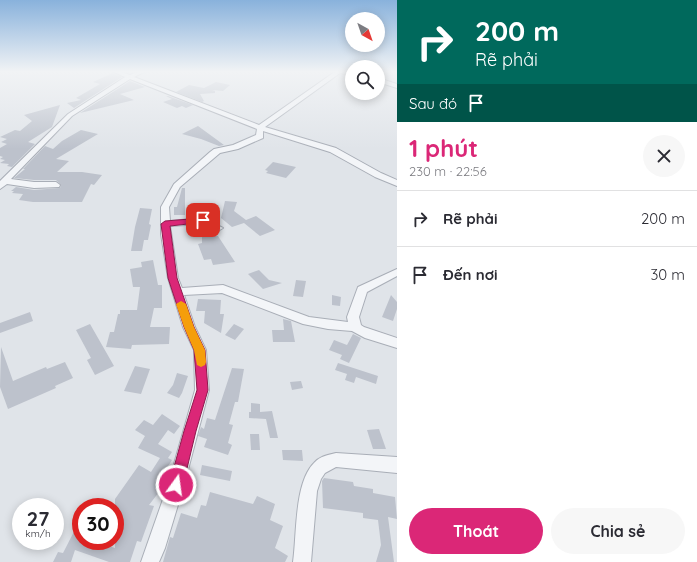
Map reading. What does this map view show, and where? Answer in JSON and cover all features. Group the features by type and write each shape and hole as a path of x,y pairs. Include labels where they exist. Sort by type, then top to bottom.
{"street":[{"path":"3,183 70,116 98,97"},
{"path":"181,97 260,128 333,150 378,175 397,183"},
{"path":"260,128 303,97"},
{"path":"150,562 156,548 176,485 202,390 200,350 189,327 173,278 165,224 165,207 177,186 217,151 235,147 260,136 260,128"},
{"path":"3,183 56,185"},
{"path":"165,224 203,220 218,228"},
{"path":"355,327 353,318 362,290 397,272"},
{"path":"177,292 222,289 307,321 328,325 355,327 367,334 397,343"},
{"path":"302,562 309,491 313,476 318,470 326,462 336,460 397,464"}],"building":[{"path":"91,97 74,108 67,103 81,100 76,98"},
{"path":"105,97 128,97 134,100 80,113"},
{"path":"168,97 193,105 186,108 182,106 177,108 163,102 172,99"},
{"path":"190,97 202,97 204,101 202,102"},
{"path":"60,105 52,127 28,142 35,144 12,167 7,166 9,164 0,163 5,160 0,159 3,157 0,156 0,148 7,144 1,142 7,139 0,137 15,130 20,131 32,121 24,115"},
{"path":"198,126 224,145 219,146 182,134"},
{"path":"81,130 98,134 56,159 69,161 57,172 82,172 102,175 94,185 91,184 82,202 33,202 19,200 23,194 12,193 14,191 11,191 16,187 34,190 60,188 61,185 56,180 14,178 25,169 23,169 45,146 53,149 62,141"},
{"path":"273,162 296,167 286,178 266,173 268,171 265,170"},
{"path":"182,188 185,188 185,215 174,215 174,207 177,207"},
{"path":"225,201 237,202 234,211 246,220 256,216 275,230 260,236 244,223 232,227 221,218"},
{"path":"140,208 152,209 148,240 144,240 142,251 131,251 135,227"},
{"path":"202,226 213,230 213,236 218,236 235,262 213,265 211,259 204,260 198,244 202,243"},
{"path":"153,260 158,285 162,285 162,308 154,308 150,327 170,327 169,344 132,345 131,349 106,347 110,332 114,332 120,310 137,310 140,287 133,287 130,269 142,267 141,262"},
{"path":"259,270 269,280 282,283 263,289 248,274"},
{"path":"296,280 306,281 303,297 293,296"},
{"path":"332,295 341,297 340,306 332,305"},
{"path":"391,295 397,302 397,309 393,321 382,317"},
{"path":"198,299 221,300 220,314 224,314 221,333 204,323 205,311 196,311"},
{"path":"30,312 33,321 0,333 0,323"},
{"path":"283,319 291,321 295,342 273,342 272,330 284,330"},
{"path":"90,324 114,366 95,375 87,360 91,358 76,330"},
{"path":"234,324 244,329 235,340 225,335"},
{"path":"353,334 361,338 349,363 340,359 342,355 329,350 334,340 347,345"},
{"path":"1,347 13,381 46,367 47,369 65,362 73,378 55,386 56,388 8,409 0,387"},
{"path":"338,363 378,376 376,384 356,377 354,383 345,380 347,374 335,370"},
{"path":"135,366 150,369 141,394 124,391"},
{"path":"232,368 244,369 238,402 235,402 229,424 233,425 228,443 232,445 228,455 204,447 207,439 198,436 201,427 204,429 207,418 215,420"},
{"path":"177,373 188,376 179,398 167,393 173,385"},
{"path":"301,381 303,388 292,390 290,382"},
{"path":"251,403 260,404 260,412 272,411 278,438 270,438 266,419 249,418"},
{"path":"162,414 180,426 174,434 168,430 158,444 172,452 168,458 172,460 160,479 166,483 149,505 154,506 141,542 137,541 130,562 109,562 75,550 124,550 124,498 116,498 139,465 151,472 160,458 138,448 145,436 135,430 144,420 153,425"},
{"path":"379,429 386,449 373,449 367,430"},
{"path":"250,434 259,434 260,450 251,450"},
{"path":"282,450 302,450 303,461 283,460"},
{"path":"202,465 232,471 230,481 200,475"},
{"path":"324,478 353,482 354,486 373,489 373,493 395,497 397,519 388,517 394,562 376,562 381,545 378,520 363,518 363,513 323,508 322,481"},
{"path":"210,492 253,504 257,496 275,504 270,520 283,526 275,548 288,556 285,562 163,562 170,537 173,538 181,513 197,518 201,505 206,506"},
{"path":"72,536 72,550 75,550 71,562 53,562 58,552 63,553"}],"slow traffic":[{"path":"181,304 189,327 200,350 201,362"}],"route":[{"path":"176,485 202,390 200,350 189,327 173,278 165,224 203,220"}]}
